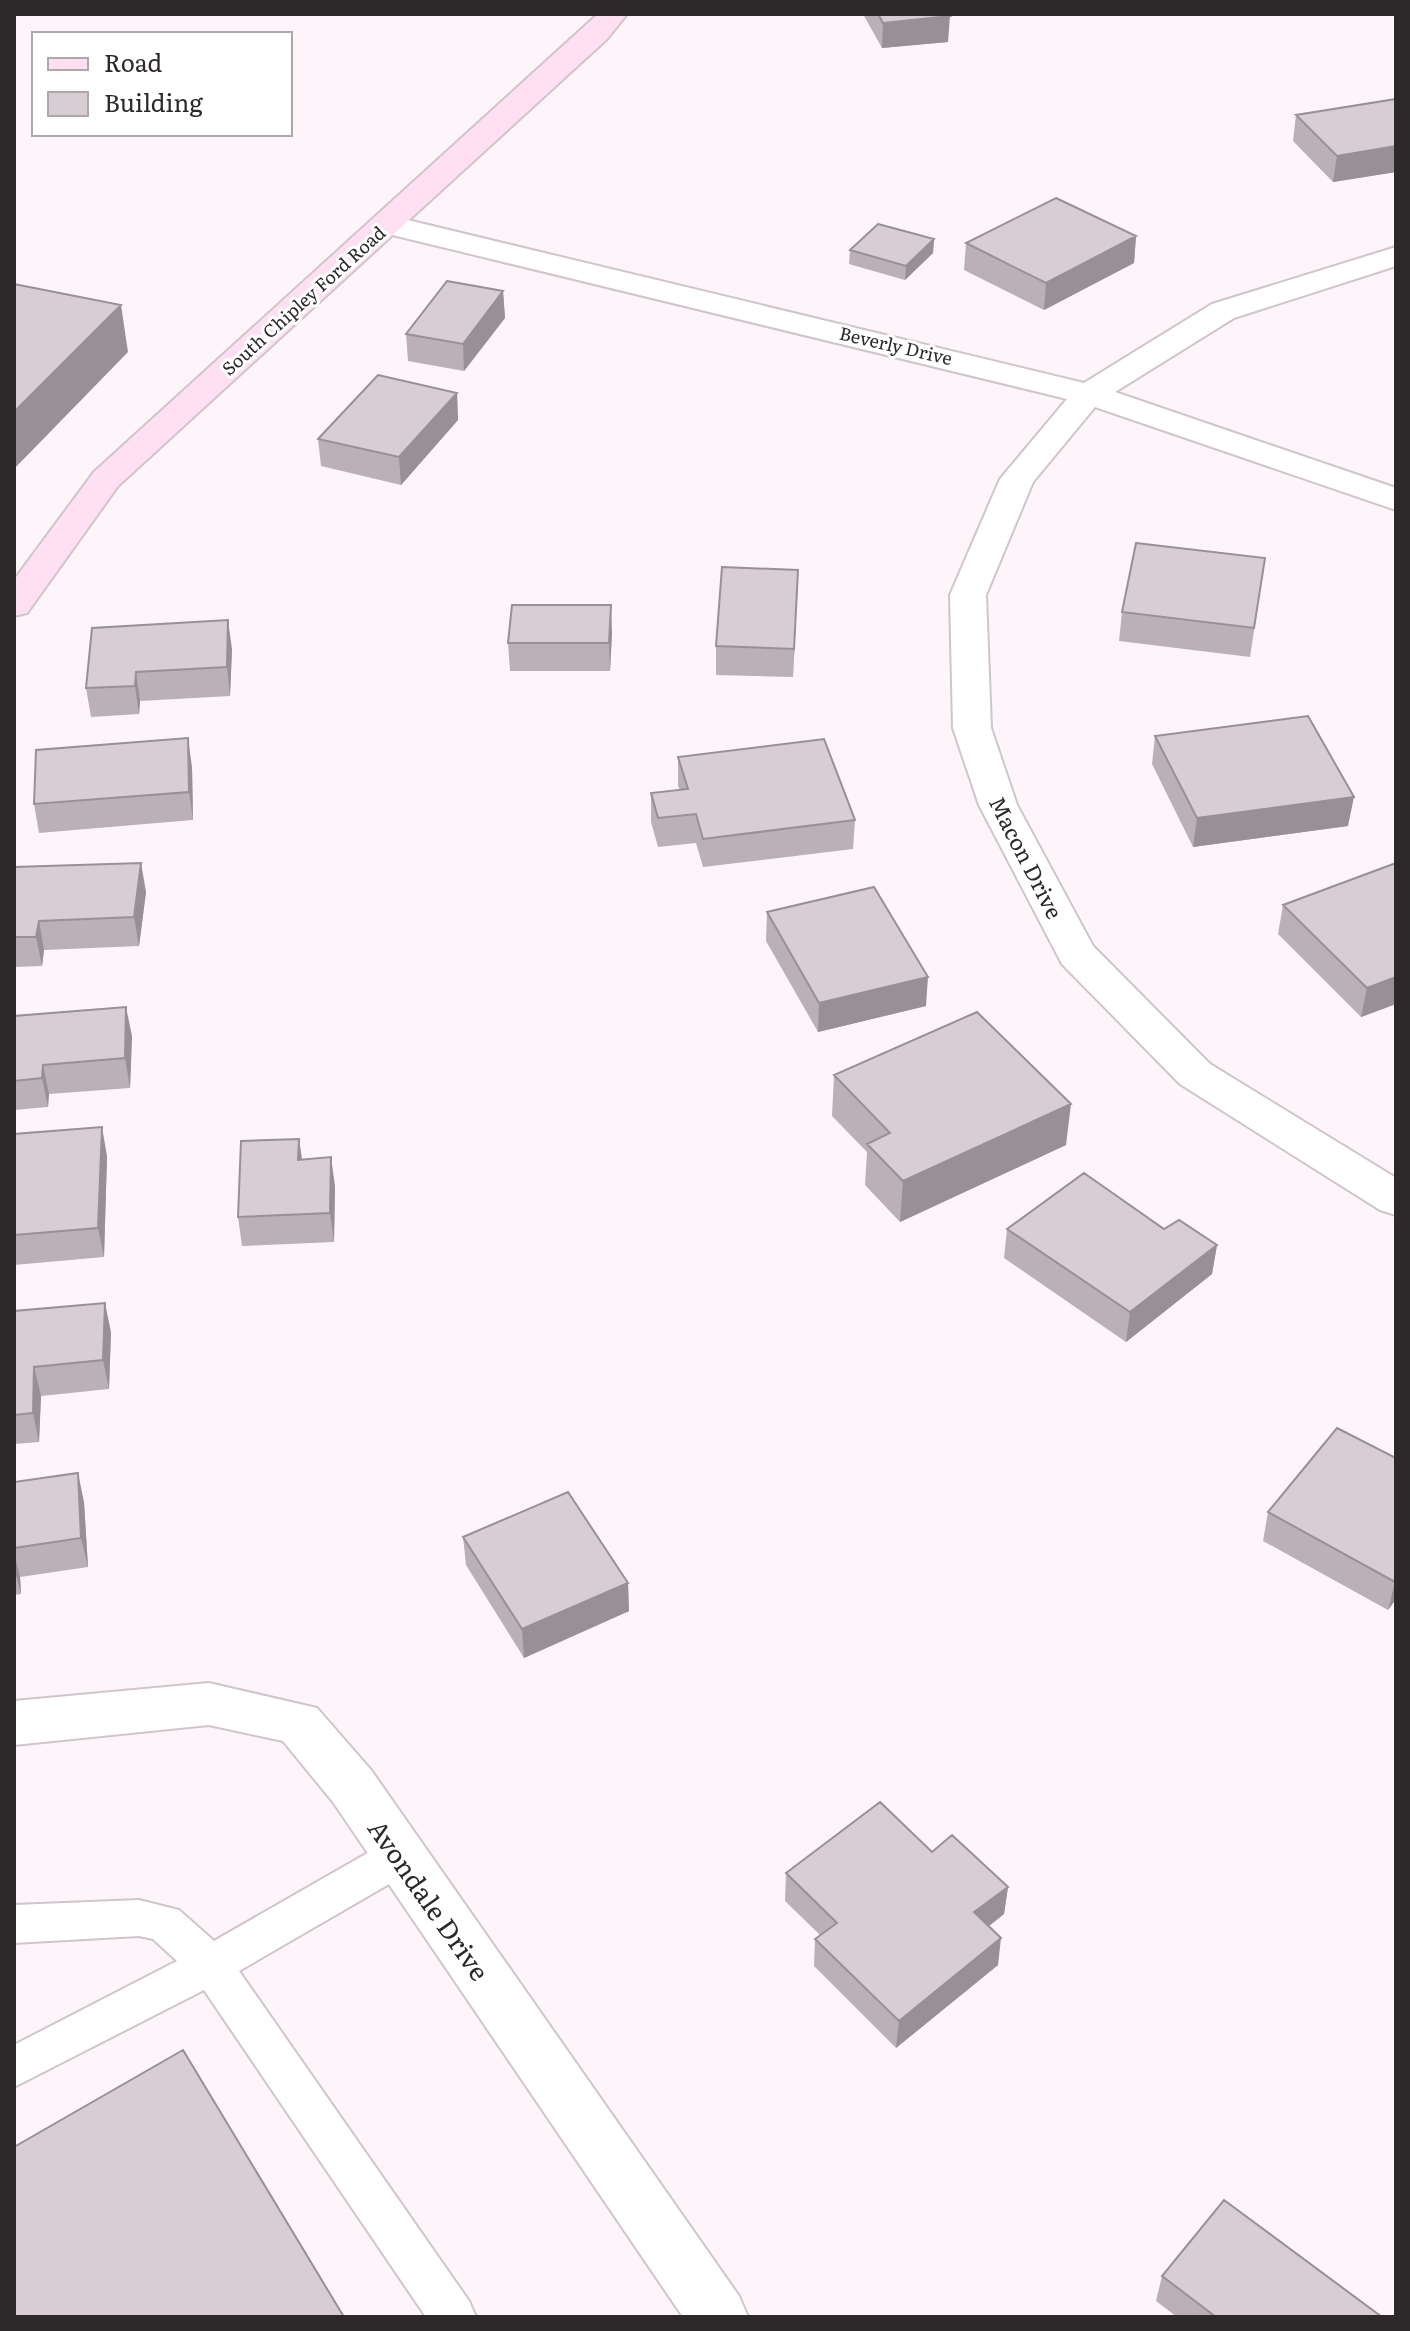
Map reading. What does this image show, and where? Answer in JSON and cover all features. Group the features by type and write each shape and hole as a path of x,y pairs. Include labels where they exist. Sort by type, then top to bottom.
{"street":[{"name":"South Chipley Ford Road","path":"14,605 106,479 597,33 613,14"},
{"name":"Beverly Drive","path":"387,224 1089,394 1396,500"},
{"name":"Macon Drive","path":"1396,256 1223,311 1089,394 1017,479 968,595 972,728 998,805 1077,954 1195,1074 1396,1199"},
{"name":"Avondale Drive","path":"14,1723 209,1704 299,1723 352,1786 718,2317"}],"lane":[{"path":"14,2067 211,1965 400,1856"},
{"path":"14,1924 139,1918 164,1923 211,1965 453,2317"}],"building":[{"path":"878,14 948,14 950,16 883,23"},
{"path":"1396,99 1396,146 1337,156 1296,115"},
{"path":"1056,198 1136,236 1046,283 966,243"},
{"path":"878,224 934,239 906,266 850,250"},
{"path":"447,281 503,291 463,344 406,334"},
{"path":"14,284 121,305 14,412"},
{"path":"378,375 457,393 399,457 318,439"},
{"path":"1136,543 1265,558 1254,628 1122,612"},
{"path":"722,567 798,570 794,649 716,646"},
{"path":"512,605 611,605 609,643 508,643"},
{"path":"228,620 227,667 136,672 135,686 86,688 92,628"},
{"path":"1308,716 1354,797 1197,818 1155,736"},
{"path":"188,738 189,792 34,804 36,750"},
{"path":"824,739 855,820 703,839 696,814 658,818 651,793 688,789 678,757"},
{"path":"141,863 134,917 39,921 36,937 14,937 14,867"},
{"path":"1396,863 1396,977 1367,988 1283,905"},
{"path":"874,887 928,977 819,1003 767,912"},
{"path":"126,1007 125,1058 43,1065 42,1078 14,1081 14,1016"},
{"path":"977,1012 1071,1104 903,1181 867,1144 890,1133 834,1075"},
{"path":"102,1127 98,1228 14,1235 14,1134"},
{"path":"299,1139 298,1160 331,1157 330,1213 238,1217 241,1141"},
{"path":"1084,1173 1164,1229 1179,1220 1217,1245 1130,1312 1007,1229"},
{"path":"105,1303 103,1360 34,1367 33,1413 14,1415 14,1311"},
{"path":"1337,1428 1396,1458 1395,1582 1268,1512"},
{"path":"78,1473 81,1538 14,1548 14,1482"},
{"path":"568,1492 628,1583 522,1629 463,1537"},
{"path":"880,1802 932,1852 952,1835 1008,1887 974,1912 1001,1938 899,2021 815,1939 837,1923 786,1873"},
{"path":"183,2050 344,2317 14,2317 14,2147"},
{"path":"1224,2200 1382,2317 1216,2317 1162,2276"}]}
